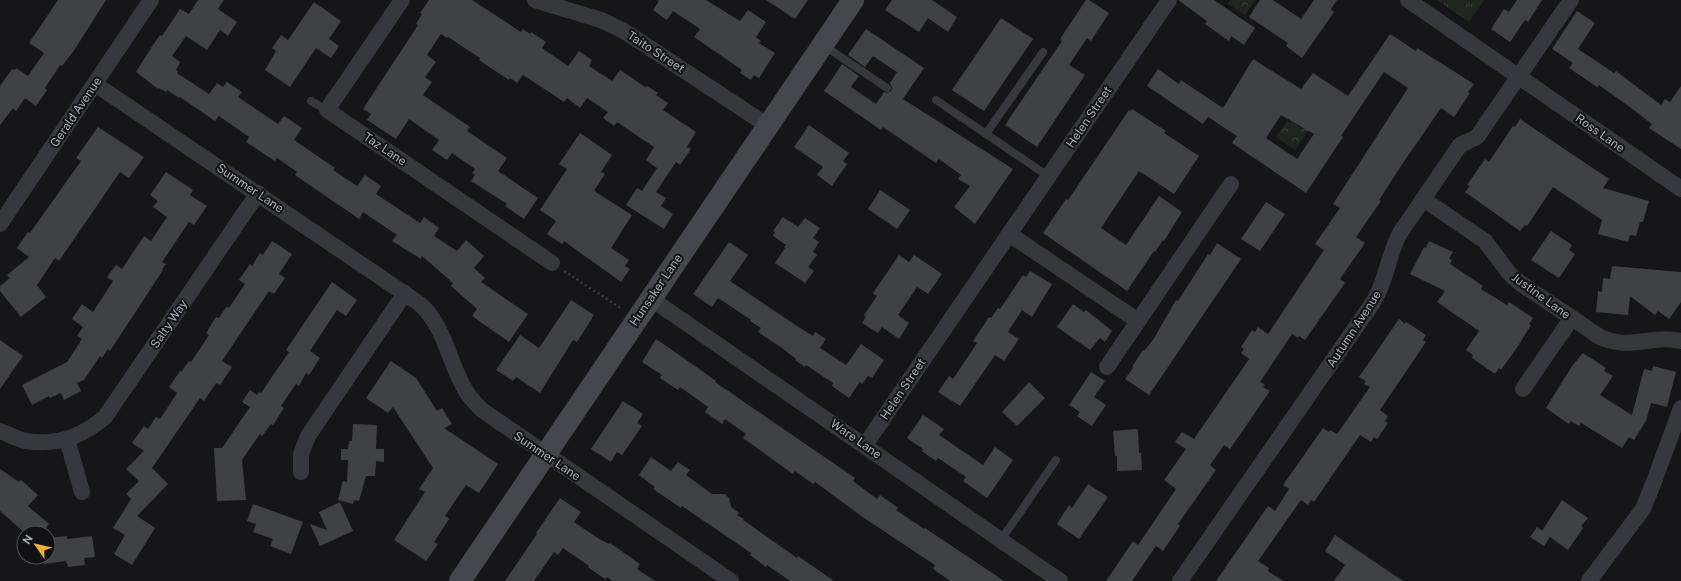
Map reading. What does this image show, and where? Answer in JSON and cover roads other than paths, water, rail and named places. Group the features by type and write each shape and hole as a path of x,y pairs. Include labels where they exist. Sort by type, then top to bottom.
{"street":[{"name":"Gerald Avenue","path":"0,224 151,0"},
{"path":"327,110 402,0"},
{"name":"Taito Street","path":"535,0 601,20 624,31 767,125"},
{"name":"Hunsaker Lane","path":"460,581 853,0"},
{"name":"Helen Street","path":"865,445 1169,0"},
{"name":"Ross Lane","path":"1408,0 1681,190"},
{"path":"1518,77 1571,0"},
{"name":"Autumn Avenue","path":"1180,581 1374,301 1383,283 1396,241 1423,199 1460,145 1477,137 1518,77"},
{"name":"Summer Lane","path":"95,84 420,304 436,322 444,337 460,380 474,401 491,417 731,581"},
{"name":"Taz Lane","path":"327,110 552,263"},
{"path":"1107,367 1231,184"},
{"name":"Salty Way","path":"0,430 26,441 55,442 81,434 105,417 258,193"},
{"name":"Justine Lane","path":"1423,199 1485,241 1514,278 1571,319 1600,337 1615,343 1631,344 1669,339 1681,341"},
{"path":"1009,234 1138,321"},
{"path":"301,472 300,454 308,436 405,293"},
{"name":"Ware Lane","path":"650,298 1060,581"},
{"path":"1523,389 1571,319"},
{"path":"1589,581 1642,509 1655,479 1681,408"},
{"path":"67,439 82,492"}],"lane":[{"path":"822,45 887,88"},
{"path":"986,134 1043,52"},
{"path":"936,100 1048,176"},
{"path":"311,101 327,110"},
{"path":"1001,540 1056,460"}]}
